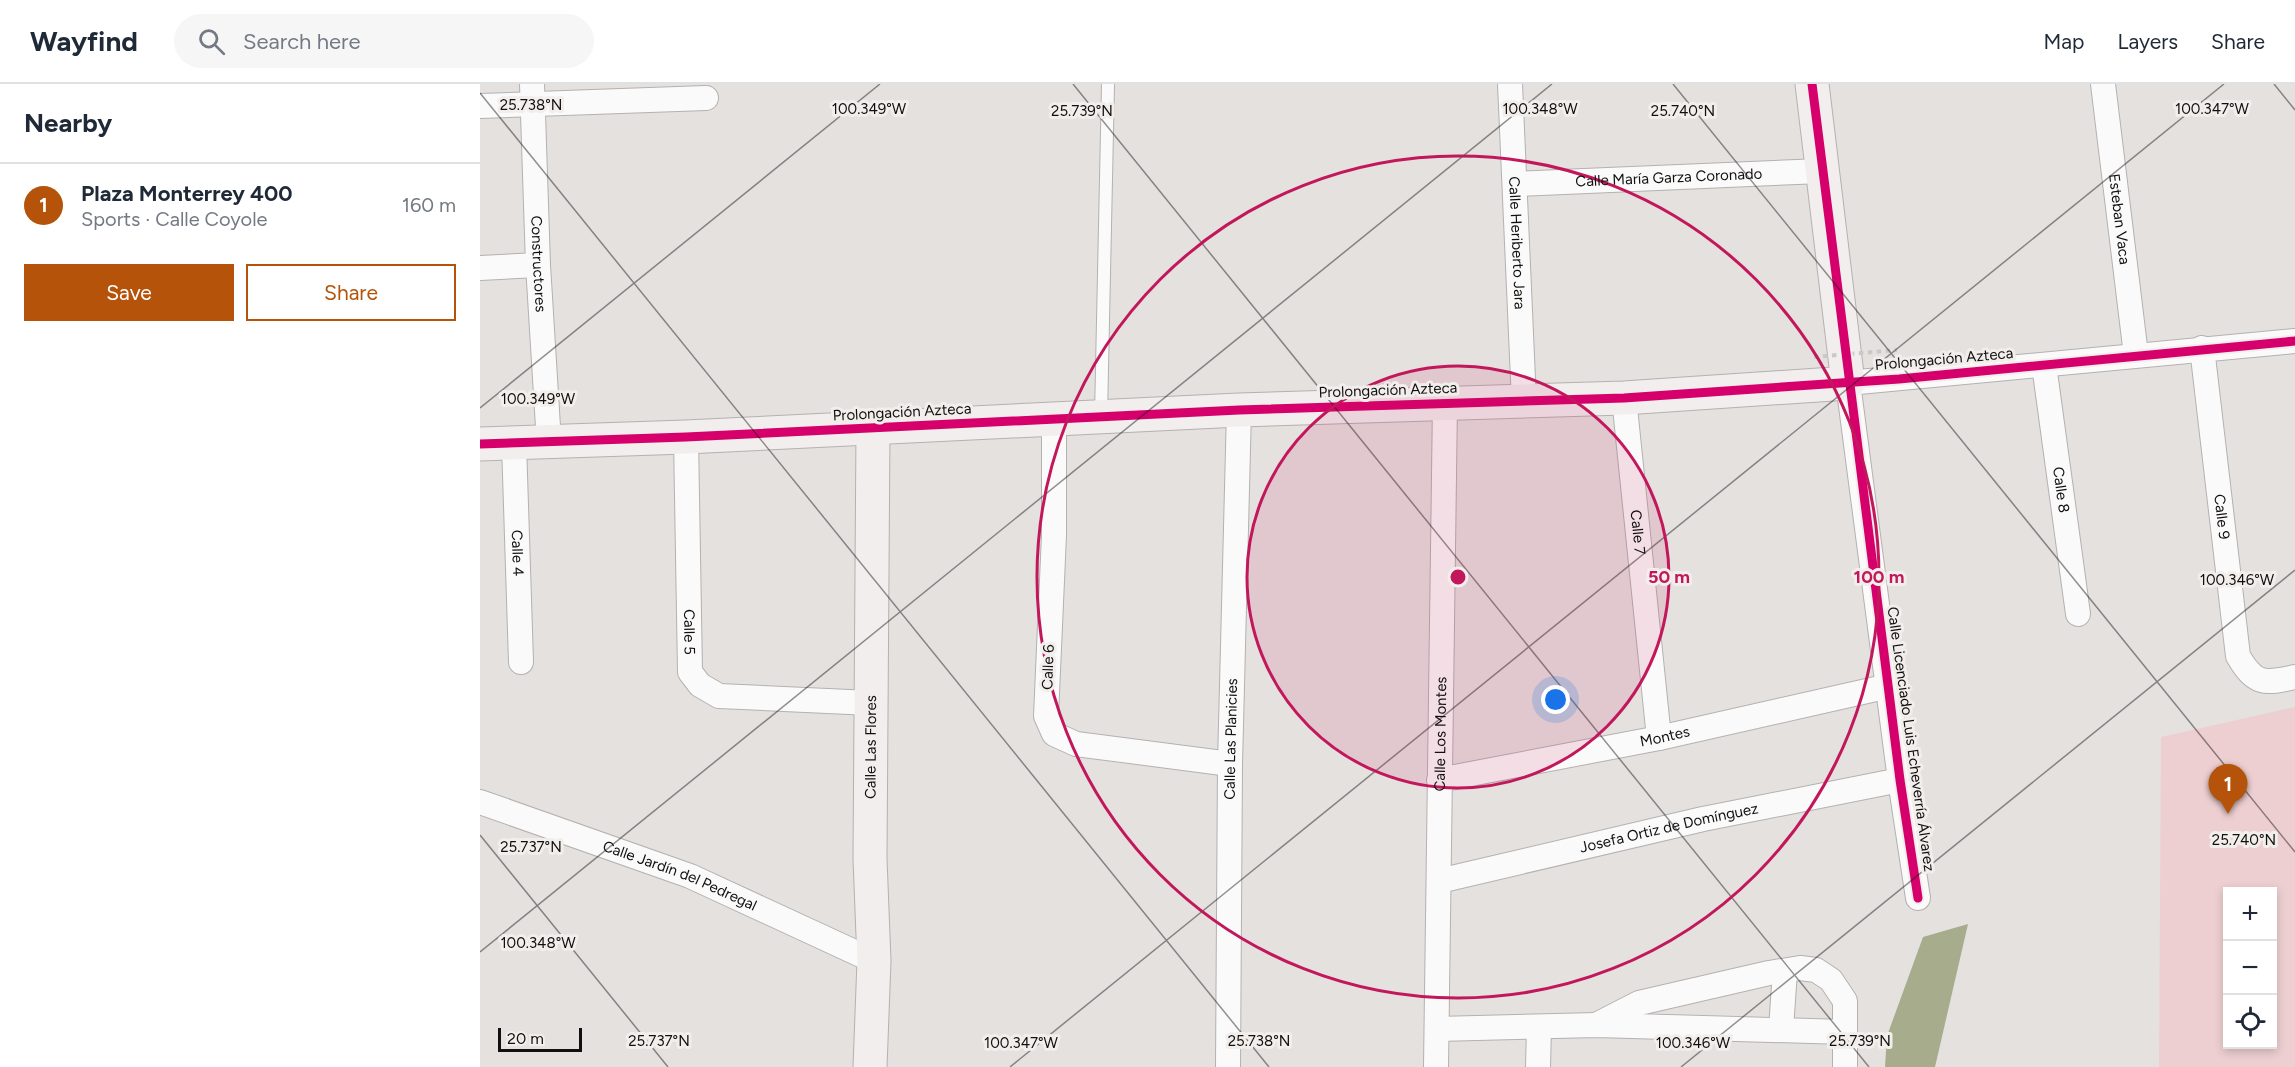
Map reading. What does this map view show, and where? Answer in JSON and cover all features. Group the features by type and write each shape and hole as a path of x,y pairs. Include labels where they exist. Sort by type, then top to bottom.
{"street":[{"name":"Calle Heriberto Jara","path":"1510,84 1524,402"},
{"name":"Calle Licenciado Luis Echeverría Álvarez","path":"1812,84 1848,383 1900,780 1918,898"},
{"name":"Esteban Vaca","path":"2103,84 2136,355"},
{"path":"480,106 533,93 706,98"},
{"name":"Constructores","path":"533,93 538,265 549,442"},
{"name":"Calle María Garza Coronado","path":"1515,184 1822,171"},
{"path":"480,268 538,265"},
{"name":"Prolongación Azteca","path":"480,444 873,429 1239,410 1624,398 1848,383 2295,341"},
{"name":"Calle 9","path":"2202,348 2238,656 2256,679 2269,683 2295,678"},
{"name":"Calle 8","path":"2044,365 2078,614"},
{"name":"Calle 7","path":"1624,398 1659,738"},
{"name":"Calle Los Montes","path":"1436,1067 1445,402"},
{"name":"Calle Las Planicies","path":"1228,1067 1230,764 1239,410"},
{"name":"Calle 6","path":"1054,419 1054,535 1046,716 1054,734 1076,744 1230,764"},
{"name":"Calle Las Flores","path":"870,1067 874,961 870,859 873,429"},
{"name":"Calle 5","path":"686,437 690,672 700,685 719,696 871,703"},
{"name":"Calle 4","path":"514,443 521,662"},
{"name":"Montes","path":"1439,780 1659,738 1889,686"},
{"name":"Josefa Ortiz de Domínguez","path":"1439,880 1703,819 1900,780"},
{"name":"Calle Jardín del Pedregal","path":"480,802 690,876 874,961"},
{"path":"1597,1025 1639,1003 1800,968 1816,970 1831,980 1845,1001 1845,1067"},
{"path":"1781,1029 1785,971"},
{"path":"1437,1029 1597,1025 1845,1032"},
{"path":"1538,1067 1539,1027"}],"lane":[{"path":"1101,417 1108,84"}],"path":[{"path":"1814,357 1897,350"}],"shaded area":[{"path":"2295,707 2295,1067 2159,1067 2161,737"},
{"path":"1968,924 1935,1067 1885,1067 1887,1036 1923,937"}],"cycle path":[{"path":"1812,84 1900,780 1918,898"},
{"path":"480,444 686,437 1239,410 1624,398 1899,379 2295,341"}],"place":[{"name":"Plaza Monterrey 400","path":"2228,814"}]}
